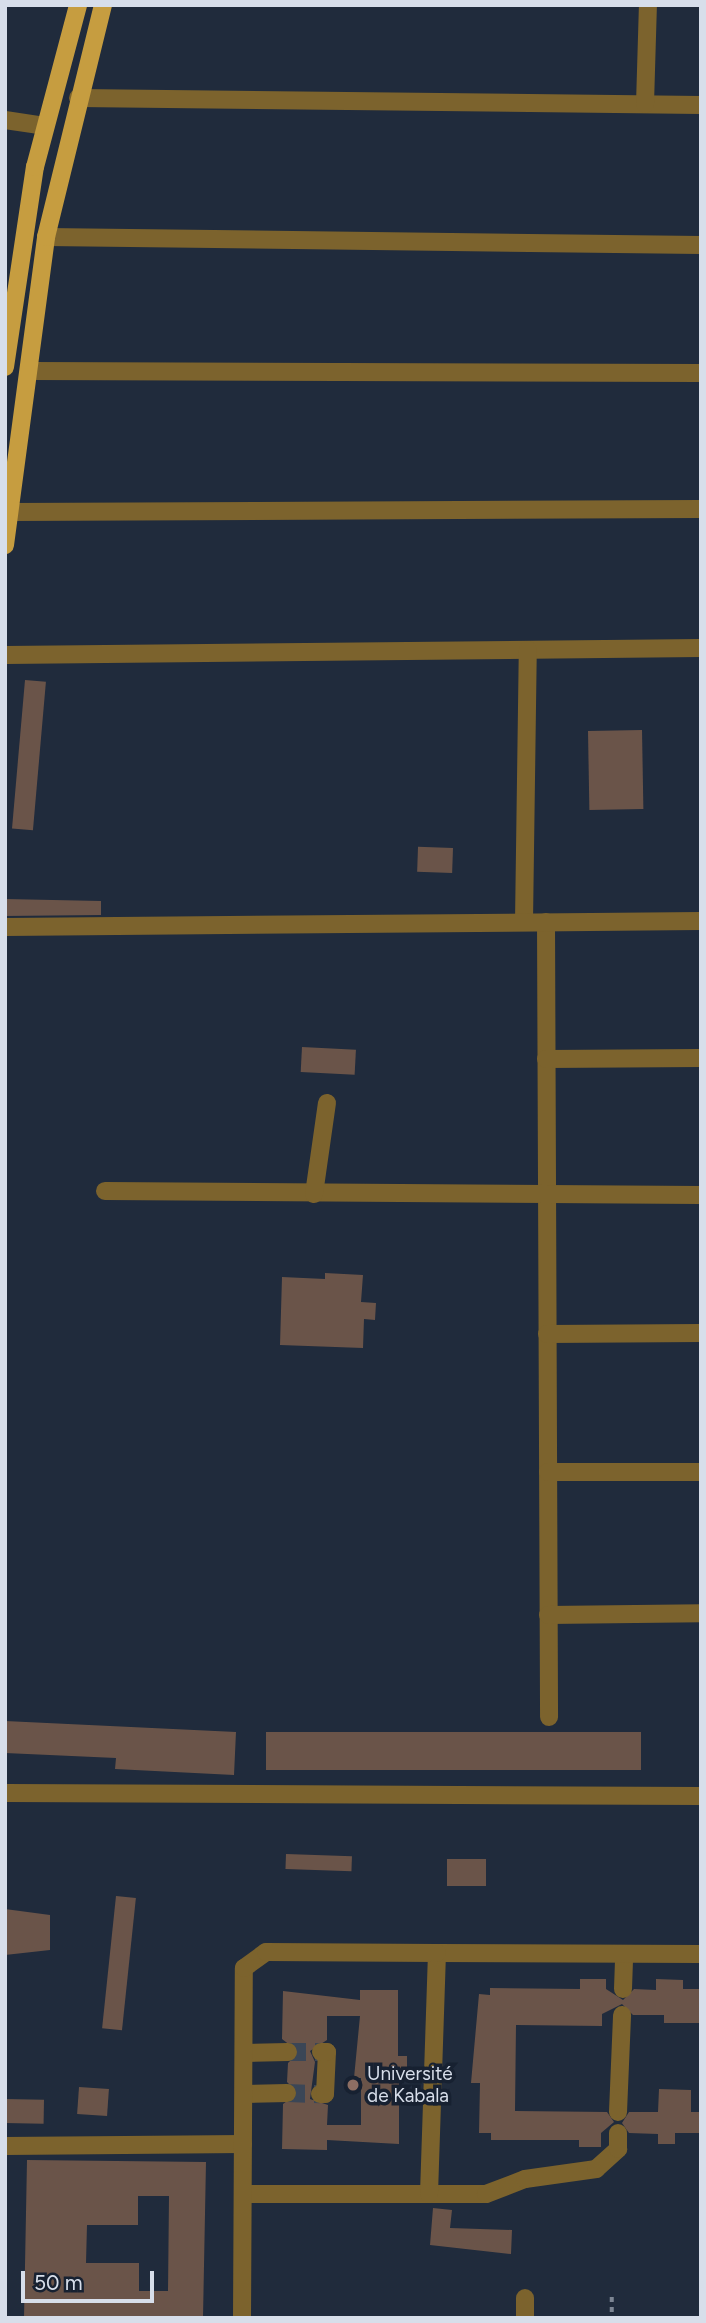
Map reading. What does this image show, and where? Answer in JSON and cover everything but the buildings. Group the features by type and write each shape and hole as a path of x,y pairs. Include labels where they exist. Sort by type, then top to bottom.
{"main road":[{"path":"5,367 45,126 78,5"},
{"path":"5,545 46,237 103,5"}],"street":[{"path":"645,104 648,5"},
{"path":"78,98 701,105"},
{"path":"5,121 45,126"},
{"path":"46,237 701,245"},
{"path":"30,371 701,373"},
{"path":"10,512 701,509"},
{"path":"5,655 701,648"},
{"path":"524,922 528,650"},
{"path":"5,927 701,920"},
{"path":"545,922 549,1717"},
{"path":"546,1059 701,1058"},
{"path":"314,1194 327,1103"},
{"path":"105,1191 701,1195"},
{"path":"547,1334 701,1333"},
{"path":"548,1472 701,1472"},
{"path":"548,1615 701,1614"},
{"path":"5,1793 701,1796"},
{"path":"242,2318 244,1968 251,1959 266,1952 701,1954"},
{"path":"429,2194 437,1953"},
{"path":"623,1989 624,1954"},
{"path":"618,2112 622,2015"},
{"path":"244,2053 288,2052"},
{"path":"320,2094 326,2094 327,2052 321,2052"},
{"path":"244,2094 287,2094"},
{"path":"243,2194 486,2194 525,2179 596,2169 618,2149 618,2133"},
{"path":"5,2146 243,2144"},
{"path":"525,2298 525,2318"}],"path":[{"path":"612,2297 612,2318"}],"tunnel":[{"path":"288,2052 321,2052"},
{"path":"287,2093 320,2094"}],"place":[{"name":"Université de Kabala","path":"353,2085"}]}
